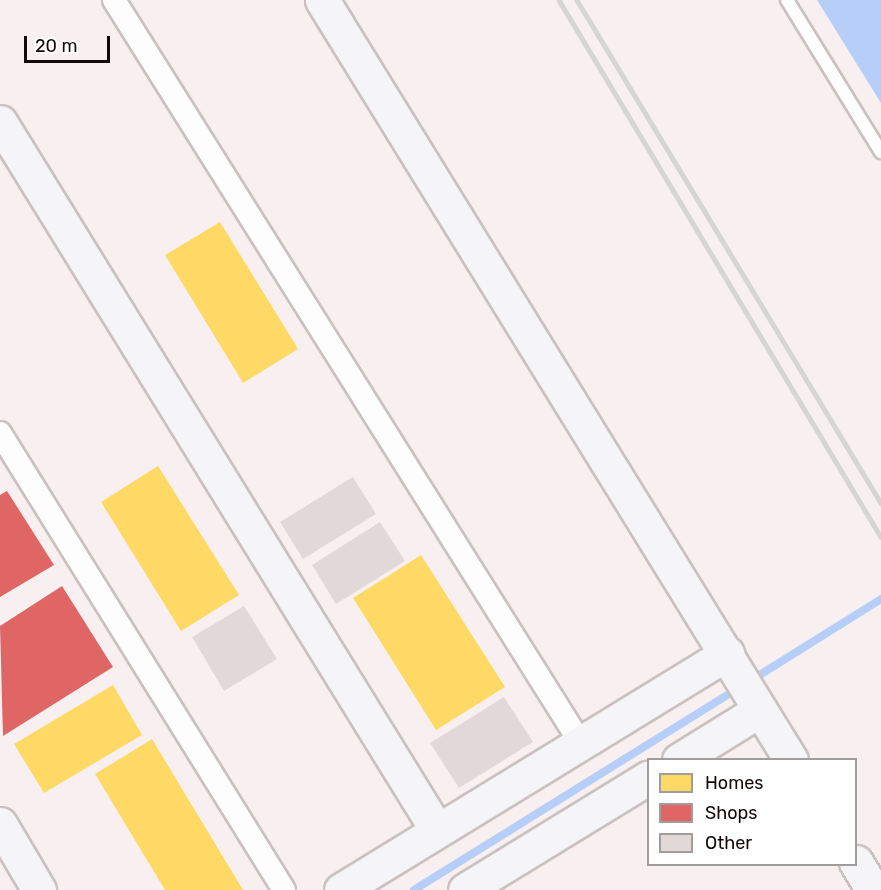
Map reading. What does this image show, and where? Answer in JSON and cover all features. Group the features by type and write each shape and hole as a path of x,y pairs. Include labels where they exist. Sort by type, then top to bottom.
{"street":[{"path":"114,0 580,742"},
{"path":"322,0 790,758"},
{"path":"0,122 437,830"},
{"path":"0,433 284,890"},
{"path":"341,890 580,742 744,682"},
{"path":"680,758 744,682"},
{"path":"465,890 647,779"},
{"path":"0,824 39,890"},
{"path":"857,864 873,890"}],"lane":[{"path":"787,0 881,152"}],"water":[{"path":"817,0 881,0 881,103"}],"building: Homes":[{"path":"220,222 298,349 243,383 165,255"},
{"path":"158,466 239,595 181,631 101,502"},
{"path":"421,555 505,687 436,730 353,598"},
{"path":"113,685 142,735 44,793 14,744"},
{"path":"152,739 243,890 165,890 95,774"}],"building: Shops":[{"path":"7,491 54,565 0,597 0,495"},
{"path":"62,586 113,667 3,736 0,626"}],"building: Other":[{"path":"353,477 376,514 303,559 280,522"},
{"path":"380,522 405,561 336,604 312,565"},
{"path":"244,606 277,659 224,691 192,637"},
{"path":"504,697 533,742 459,788 430,743"}],"waterway":[{"path":"750,681 881,599"},
{"path":"414,890 740,687"}],"railway":[{"path":"559,0 881,537"},
{"path":"577,0 881,503"}]}
